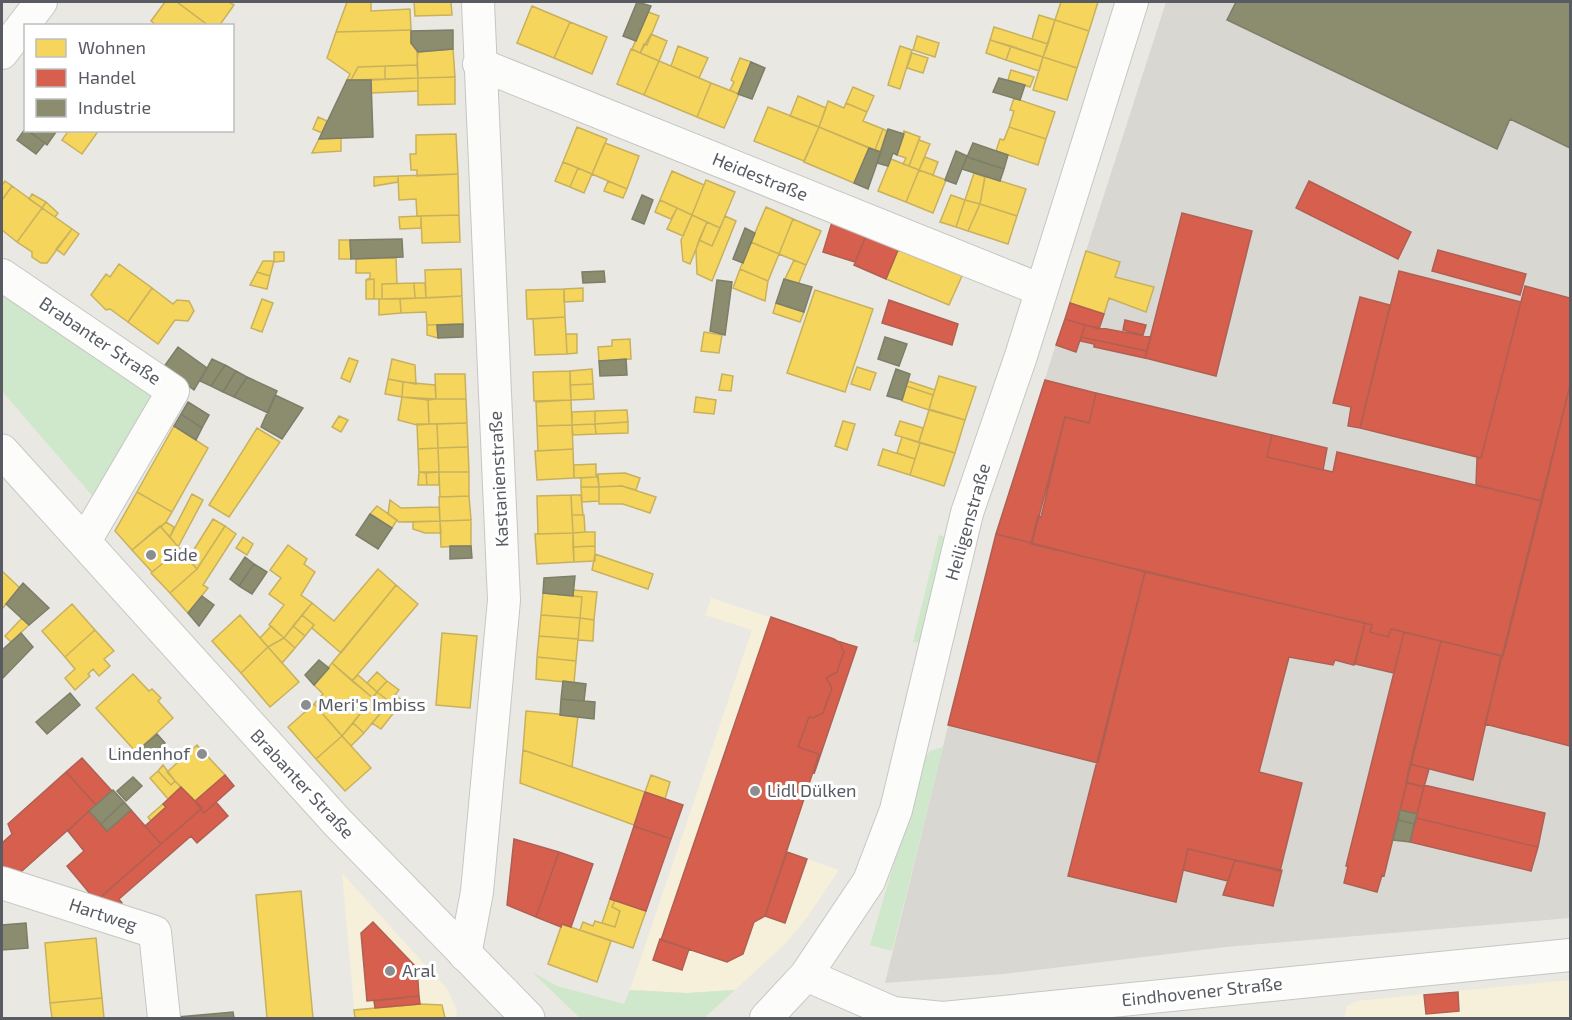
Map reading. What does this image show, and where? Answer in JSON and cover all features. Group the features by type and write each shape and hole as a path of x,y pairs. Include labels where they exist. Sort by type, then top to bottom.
{"main road":[{"name":"Brabanter Straße","path":"2,451 229,704 465,955 528,1018"}],"street":[{"path":"24,24 41,2"},
{"name":"Kastanienstraße","path":"465,955 477,892 504,600 478,2"},
{"name":"Heiligenstraße","path":"766,1018 806,975 869,881 896,810 967,513 1041,290 1132,2"},
{"path":"2,53 24,24"},
{"name":"Heidestraße","path":"479,64 1041,290"},
{"name":"Brabanter Straße","path":"2,275 173,391 85,541"},
{"name":"Hartweg","path":"2,883 155,932 164,1018"},
{"name":"Eindhovener Straße","path":"806,975 893,1013 943,1018 1570,955"}],"shaded area":[{"path":"1166,2 1570,2 1570,918 1226,947 1004,974 885,983 995,534"},
{"path":"711,598 858,646 787,852 839,870 808,916 787,942 735,990 687,993 630,990 752,630 705,615"},
{"path":"342,873 447,989 457,1010 456,1018 355,1018"},
{"path":"1570,980 1570,1018 1344,1018 1347,1006 1356,1001"}],"green space":[{"path":"2,289 154,396 95,499 2,391"},
{"path":"939,535 948,538 920,643 913,642"},
{"path":"943,747 892,951 870,945 924,760 930,751"},
{"path":"532,972 557,986 624,1004 630,990 687,993 735,990 704,1018 580,1018"}],"building: Wohnen":[{"path":"165,2 177,2 206,24 155,24 151,21"},
{"path":"177,2 229,2 234,5 220,24 206,24"},
{"path":"347,2 371,2 371,11 410,9 411,30 336,32"},
{"path":"414,2 451,2 452,15 415,16"},
{"path":"1061,2 1098,2 1089,31 1055,20"},
{"path":"532,6 570,22 554,58 517,43"},
{"path":"648,12 659,16 647,45 644,44 640,53 632,49"},
{"path":"1039,15 1055,20 1048,44 1032,39"},
{"path":"1055,20 1089,31 1077,68 1043,57"},
{"path":"570,22 607,37 592,74 554,58"},
{"path":"994,27 1048,44 1043,57 990,40"},
{"path":"411,30 411,43 418,52 417,65 358,67 351,80 347,80 350,74 327,58 336,32"},
{"path":"651,34 667,41 659,61 640,53"},
{"path":"917,36 939,43 935,57 913,50"},
{"path":"990,40 1011,46 1006,60 986,53"},
{"path":"678,46 708,58 699,78 671,66"},
{"path":"900,46 912,50 900,89 888,85"},
{"path":"1011,46 1043,57 1039,71 1006,60"},
{"path":"453,49 455,77 418,78 417,52"},
{"path":"631,49 659,61 644,95 617,84"},
{"path":"912,53 928,58 923,73 907,68"},
{"path":"1043,57 1077,68 1067,100 1033,90"},
{"path":"740,58 751,62 738,94 730,90 734,82 731,80"},
{"path":"659,61 711,83 697,117 644,95"},
{"path":"417,65 418,78 385,79 385,66"},
{"path":"385,66 385,79 351,80 358,67"},
{"path":"1011,70 1034,77 1030,87 1008,80"},
{"path":"455,77 455,104 418,105 418,78"},
{"path":"418,78 418,91 371,93 371,80"},
{"path":"711,83 739,94 724,128 697,117"},
{"path":"853,87 874,96 867,112 846,103"},
{"path":"798,96 826,108 819,127 790,116"},
{"path":"1014,98 1055,112 1046,139 1009,127 1014,111 1010,110"},
{"path":"828,101 844,108 846,103 867,112 863,121 883,129 875,150 819,127"},
{"path":"768,107 819,127 804,161 754,141"},
{"path":"318,117 327,121 322,133 313,129"},
{"path":"577,127 607,139 592,174 563,162"},
{"path":"819,127 869,148 854,183 804,162"},
{"path":"1009,127 1046,139 1038,165 996,151 1000,139 1004,140"},
{"path":"883,129 887,131 880,152 875,150"},
{"path":"904,131 920,137 909,166 903,164 906,158 897,155"},
{"path":"98,132 82,154 62,140 67,133"},
{"path":"456,134 458,174 417,176 417,170 411,170 410,154 416,154 416,135"},
{"path":"341,138 341,151 312,153 319,139"},
{"path":"919,140 930,144 919,170 909,166"},
{"path":"605,143 639,156 627,189 592,174"},
{"path":"925,157 938,162 933,175 919,170"},
{"path":"891,159 919,170 906,202 878,191"},
{"path":"563,162 578,168 570,187 555,181"},
{"path":"578,168 592,174 584,193 570,187"},
{"path":"919,170 946,180 933,213 906,202"},
{"path":"672,171 704,185 692,215 660,200"},
{"path":"974,173 985,177 980,204 965,200"},
{"path":"458,174 459,215 417,216 416,199 399,200 398,176"},
{"path":"398,176 398,182 374,186 374,177"},
{"path":"985,176 1026,189 1017,216 980,204"},
{"path":"706,180 735,192 720,228 692,215"},
{"path":"5,181 12,186 2,200 2,185"},
{"path":"608,181 627,189 623,198 604,191"},
{"path":"12,186 42,208 17,242 2,230 2,200"},
{"path":"32,194 46,202 42,208 29,199"},
{"path":"951,195 965,200 956,227 940,222"},
{"path":"660,200 677,208 671,219 655,212"},
{"path":"965,200 980,204 968,231 956,227"},
{"path":"46,202 58,213 55,217 42,208"},
{"path":"980,204 1017,216 1008,244 968,231"},
{"path":"766,207 793,219 779,254 751,242"},
{"path":"42,208 72,229 47,263 41,263 32,257 32,252 17,242"},
{"path":"677,208 692,215 683,236 667,229"},
{"path":"459,215 460,242 422,243 421,216"},
{"path":"692,215 707,222 690,264 683,261 681,240"},
{"path":"421,216 421,228 400,229 399,217"},
{"path":"725,216 736,221 712,281 697,274 696,249 699,240 712,246"},
{"path":"793,219 821,231 806,265 779,254"},
{"path":"707,222 720,228 712,246 699,240"},
{"path":"72,229 79,234 64,255 56,249"},
{"path":"339,240 350,240 351,259 339,259"},
{"path":"751,242 779,254 768,281 740,269"},
{"path":"898,250 962,276 949,305 886,279"},
{"path":"1086,251 1120,262 1115,277 1154,287 1146,312 1109,298 1104,314 1070,303"},
{"path":"274,252 284,252 284,261 274,262"},
{"path":"396,258 397,284 382,284 382,299 374,299 374,279 366,280 370,278 370,273 356,273 356,259"},
{"path":"794,260 806,265 798,285 785,279"},
{"path":"263,261 274,261 270,276 257,272"},
{"path":"119,264 152,288 128,322 110,309 106,310 91,295 106,274 110,277"},
{"path":"461,269 462,296 426,298 425,270"},
{"path":"740,269 768,281 765,301 733,288"},
{"path":"257,272 270,276 267,289 250,285"},
{"path":"374,279 374,299 366,299 366,280"},
{"path":"414,283 415,298 382,299 382,284"},
{"path":"414,283 425,283 426,298 415,298"},
{"path":"152,288 173,304 177,300 189,301 194,311 188,321 175,320 158,344 128,322"},
{"path":"583,288 583,301 564,302 564,289"},
{"path":"564,289 565,317 527,319 526,290"},
{"path":"815,290 873,309 845,392 787,373"},
{"path":"462,296 463,324 427,325 426,312 401,313 400,299"},
{"path":"262,299 273,303 262,332 251,328"},
{"path":"379,299 400,299 401,313 379,315"},
{"path":"776,303 804,312 800,322 773,313"},
{"path":"565,317 567,354 535,355 533,319"},
{"path":"427,325 437,325 438,338 427,335"},
{"path":"704,332 722,335 719,353 701,351"},
{"path":"566,334 577,334 577,353 567,354"},
{"path":"630,339 631,359 599,361 598,347 612,346 612,340"},
{"path":"349,358 358,361 350,382 341,378"},
{"path":"392,359 415,365 416,384 388,379"},
{"path":"857,367 876,373 870,390 851,384"},
{"path":"592,369 593,384 570,385 570,371"},
{"path":"570,371 571,400 534,401 533,372"},
{"path":"435,374 465,374 466,399 436,399"},
{"path":"722,374 733,376 731,391 719,390"},
{"path":"939,376 976,387 965,420 929,409"},
{"path":"388,379 403,382 402,397 385,394"},
{"path":"908,381 935,390 933,395 906,386"},
{"path":"403,382 435,385 436,399 402,397"},
{"path":"593,384 594,399 571,400 570,385"},
{"path":"906,386 933,395 929,410 902,401"},
{"path":"402,397 428,400 429,424 417,425 398,420"},
{"path":"696,397 716,400 714,414 694,412"},
{"path":"466,399 467,423 429,424 428,400"},
{"path":"571,400 572,425 537,426 536,402"},
{"path":"627,410 628,422 595,424 595,411"},
{"path":"929,410 965,420 955,453 919,442"},
{"path":"595,411 595,424 572,425 572,412"},
{"path":"339,416 348,420 341,432 332,427"},
{"path":"843,421 855,424 847,450 835,446"},
{"path":"900,421 923,428 919,442 895,435"},
{"path":"628,422 628,433 596,434 595,424"},
{"path":"467,423 468,447 438,448 437,424"},
{"path":"417,424 437,424 438,448 418,449"},
{"path":"595,424 596,434 573,435 572,425"},
{"path":"572,425 573,449 538,451 537,426"},
{"path":"174,426 208,448 172,512 137,492"},
{"path":"257,428 280,442 229,517 209,505"},
{"path":"902,437 920,443 915,459 897,453"},
{"path":"920,443 955,453 944,486 910,475"},
{"path":"468,447 469,472 439,472 438,448"},
{"path":"438,448 439,472 419,472 418,449"},
{"path":"573,449 574,478 537,480 535,451"},
{"path":"883,449 915,459 910,475 878,465"},
{"path":"596,464 596,477 574,478 574,465"},
{"path":"419,472 426,473 427,485 418,485"},
{"path":"439,472 439,485 427,485 426,473"},
{"path":"439,472 469,472 469,496 440,497"},
{"path":"625,473 640,478 636,490 622,486 599,487 598,474"},
{"path":"597,474 599,487 581,487 581,478 596,477"},
{"path":"622,486 656,497 650,513 623,504 599,504 599,487"},
{"path":"581,487 599,487 599,501 582,502"},
{"path":"137,492 172,512 166,522 132,550 115,531"},
{"path":"192,494 203,500 178,547 170,537"},
{"path":"571,495 581,495 583,515 572,515"},
{"path":"571,495 573,533 538,534 537,496"},
{"path":"469,496 471,520 440,521 439,497"},
{"path":"390,500 401,508 439,507 440,521 399,522 388,514"},
{"path":"377,506 397,520 392,528 370,514"},
{"path":"572,515 584,515 585,532 573,533"},
{"path":"213,519 225,526 197,569 188,559"},
{"path":"471,520 471,546 441,547 440,521"},
{"path":"440,521 441,533 425,533 413,529 413,522"},
{"path":"166,522 174,527 170,537 161,527"},
{"path":"160,526 180,549 152,572 132,550"},
{"path":"225,526 236,534 203,585 208,588 188,613 170,593 197,569"},
{"path":"595,532 595,546 573,547 573,533"},
{"path":"573,533 574,562 537,564 535,534"},
{"path":"243,537 253,544 247,555 236,548"},
{"path":"288,545 307,559 304,564 315,572 301,595 312,603 284,638 269,625 284,605 269,594 281,578 270,570"},
{"path":"595,546 595,561 574,562 573,547"},
{"path":"180,549 197,569 170,593 151,573"},
{"path":"595,554 653,574 648,589 592,570"},
{"path":"378,569 396,585 341,653 312,628 314,625 302,615 312,603 334,621"},
{"path":"2,571 20,588 2,609"},
{"path":"396,585 418,604 352,681 332,663"},
{"path":"573,590 597,592 594,620 580,618 582,597 573,596"},
{"path":"543,593 582,597 580,618 541,615"},
{"path":"72,604 95,630 65,657 42,631"},
{"path":"240,615 268,647 241,673 212,641"},
{"path":"302,615 314,625 305,636 293,626"},
{"path":"541,615 580,618 578,639 539,636"},
{"path":"22,618 29,625 11,642 5,636"},
{"path":"580,618 594,620 593,641 578,640"},
{"path":"271,626 284,638 268,647 260,638"},
{"path":"293,626 305,636 295,648 284,638"},
{"path":"95,630 114,651 104,659 110,666 99,676 93,669 88,674 90,676 75,690 65,678 75,669 65,657"},
{"path":"442,633 477,636 470,708 436,705"},
{"path":"539,636 578,639 576,661 537,657"},
{"path":"284,638 295,648 282,663 268,647"},
{"path":"268,647 299,682 270,707 241,673"},
{"path":"537,657 576,661 574,683 536,679"},
{"path":"332,663 373,698 342,736 314,704 323,694 314,685"},
{"path":"377,672 387,681 377,692 367,683"},
{"path":"133,674 149,691 152,689 161,698 158,701 173,718 136,752 96,708"},
{"path":"358,675 377,692 373,698 352,681"},
{"path":"387,681 399,690 395,695 403,701 381,729 372,723 390,702 377,692"},
{"path":"377,692 390,702 364,733 353,723"},
{"path":"314,704 342,736 316,759 288,727"},
{"path":"526,711 578,716 572,767 523,750"},
{"path":"353,723 364,733 351,746 342,736"},
{"path":"342,736 371,768 345,791 316,759"},
{"path":"197,745 225,775 194,802 167,772"},
{"path":"523,750 645,792 634,825 520,783"},
{"path":"163,765 175,781 171,785 158,771"},
{"path":"158,771 171,785 175,781 181,787 168,799 150,778"},
{"path":"651,775 670,782 665,799 645,792"},
{"path":"163,804 166,807 151,821 148,817"},
{"path":"301,891 313,1018 267,1018 256,895"},
{"path":"610,899 615,900 612,907 620,911 615,927 602,923"},
{"path":"615,900 646,911 633,948 580,930 583,922 593,926 595,921 615,927 620,911 612,907"},
{"path":"562,924 611,941 597,982 548,964"},
{"path":"96,938 102,998 50,1003 45,943"},
{"path":"102,998 104,1018 52,1018 50,1003"},
{"path":"420,1004 442,1005 445,1018 355,1018 354,1010"}],"building: Handel":[{"path":"1309,181 1411,232 1398,259 1296,208"},
{"path":"1182,213 1252,231 1216,376 1145,358"},
{"path":"832,222 866,236 855,262 823,252"},
{"path":"866,236 898,250 886,279 854,265"},
{"path":"1438,250 1526,274 1520,295 1432,271"},
{"path":"1399,271 1521,302 1481,458 1360,428"},
{"path":"1525,286 1570,298 1570,385 1542,501 1476,485 1477,458 1481,458"},
{"path":"1360,297 1390,305 1360,428 1348,426 1351,407 1333,403"},
{"path":"889,300 958,324 952,345 882,323"},
{"path":"1070,303 1104,314 1099,329 1065,319"},
{"path":"1065,319 1085,325 1076,352 1056,345"},
{"path":"1125,320 1146,325 1143,335 1123,330"},
{"path":"1085,325 1151,337 1147,351 1081,337"},
{"path":"1081,337 1147,351 1145,358 1094,347 1094,344 1080,341"},
{"path":"1045,380 1096,393 1089,423 1065,417 1032,543 996,534"},
{"path":"1570,385 1570,746 1485,724"},
{"path":"1096,393 1272,435 1267,457 1333,472 1337,452 1542,501 1503,656 1391,629 1388,637 1370,632 1372,625 1031,544 1038,516 1041,517 1065,417 1089,423"},
{"path":"1272,435 1327,448 1323,470 1267,457"},
{"path":"996,534 1145,572 1098,763 948,725"},
{"path":"1145,572 1365,623 1354,665 1335,660 1333,665 1289,657 1259,772 1302,783 1280,871 1188,849 1176,902 1068,876"},
{"path":"771,617 834,639 839,642 844,652 837,672 826,678 832,688 823,713 813,718 809,717 798,747 819,754 765,916 754,922 743,954 727,962 661,940"},
{"path":"1365,623 1372,625 1370,632 1388,637 1391,629 1404,632 1394,673 1355,664"},
{"path":"1404,632 1441,641 1384,876 1382,875 1377,892 1344,883 1348,866 1346,866"},
{"path":"834,640 857,647 814,774 819,754 798,747 809,717 813,718 823,713 832,688 826,678 837,672 844,652 839,642"},
{"path":"1441,641 1501,656 1473,780 1410,764"},
{"path":"82,758 112,791 96,805 66,772"},
{"path":"1410,764 1429,769 1424,787 1406,782"},
{"path":"66,772 96,805 13,879 2,876 2,843 12,834 8,824"},
{"path":"225,775 234,786 204,813 195,801"},
{"path":"1407,783 1424,787 1417,814 1400,810"},
{"path":"1424,785 1545,813 1538,847 1416,818"},
{"path":"181,787 202,808 161,844 145,826 166,807 163,804"},
{"path":"645,792 683,805 671,839 634,826"},
{"path":"216,802 228,816 197,843 191,836 119,899 122,903 112,911 92,905 201,809 204,813"},
{"path":"131,810 161,844 96,901 67,866 84,851 68,831 89,811 107,831"},
{"path":"1416,818 1538,847 1531,871 1410,842"},
{"path":"634,826 671,839 646,911 610,899"},
{"path":"514,839 559,852 536,917 507,905"},
{"path":"1188,849 1235,860 1228,881 1183,870"},
{"path":"559,852 593,864 571,927 562,924 561,927 536,917"},
{"path":"787,852 807,859 785,923 765,916"},
{"path":"1235,860 1282,870 1273,906 1223,895"},
{"path":"373,922 417,968 419,996 367,1001 361,933"},
{"path":"660,939 689,949 682,970 653,960"},
{"path":"1458,992 1459,1011 1426,1014 1424,995"},
{"path":"419,996 420,1004 375,1008 374,1001"}],"building: Industrie":[{"path":"637,2 651,6 636,41 623,36"},
{"path":"1236,2 1570,2 1570,148 1510,119 1497,149 1227,20"},
{"path":"453,30 453,49 418,52 411,43 411,31"},
{"path":"751,62 765,68 752,99 738,94"},
{"path":"999,78 1025,85 1020,100 993,92"},
{"path":"347,80 371,80 373,137 319,139"},
{"path":"888,129 904,134 897,155 893,153 888,166 877,163"},
{"path":"24,130 45,143 36,154 17,140"},
{"path":"31,132 56,132 47,145"},
{"path":"973,143 1008,155 1004,169 967,157"},
{"path":"869,148 881,152 868,189 854,183"},
{"path":"956,151 967,156 956,184 945,180"},
{"path":"967,157 1004,169 1000,181 962,169"},
{"path":"642,195 653,200 644,224 632,219"},
{"path":"745,228 755,233 743,263 733,259"},
{"path":"402,239 403,257 351,259 350,240"},
{"path":"604,271 605,282 583,283 582,272"},
{"path":"784,279 812,287 804,312 776,303"},
{"path":"717,280 732,282 725,335 710,331"},
{"path":"463,324 463,337 438,338 437,325"},
{"path":"885,337 907,344 899,366 878,359"},
{"path":"178,347 207,368 194,390 163,368"},
{"path":"212,359 225,365 211,386 200,381"},
{"path":"626,359 627,375 600,376 599,361"},
{"path":"225,365 236,371 223,392 211,386"},
{"path":"896,369 910,374 902,400 887,396"},
{"path":"236,371 247,377 234,397 223,392"},
{"path":"247,377 277,391 268,413 234,397"},
{"path":"275,395 303,408 282,439 261,427"},
{"path":"188,402 209,415 202,428 181,414"},
{"path":"181,414 202,428 196,440 174,426"},
{"path":"370,514 392,528 378,549 356,535"},
{"path":"450,546 471,546 472,558 450,559"},
{"path":"245,557 254,564 239,586 230,579"},
{"path":"254,564 267,572 252,594 239,586"},
{"path":"575,576 573,596 543,593 544,578"},
{"path":"23,583 49,608 29,625 6,604"},
{"path":"202,596 214,605 199,626 188,613"},
{"path":"21,633 33,647 2,679 2,650"},
{"path":"319,660 329,668 314,685 305,675"},
{"path":"563,681 586,684 584,701 561,699"},
{"path":"70,693 80,705 47,734 36,722"},
{"path":"561,699 595,702 594,719 560,715"},
{"path":"157,734 165,743 145,761 136,752"},
{"path":"133,777 142,786 126,801 117,791"},
{"path":"113,790 124,802 101,824 89,811"},
{"path":"124,802 131,810 107,831 101,824"},
{"path":"1400,810 1417,814 1414,824 1398,820"},
{"path":"1398,820 1414,824 1410,842 1393,840"},
{"path":"26,923 28,948 2,950 2,925"},
{"path":"233,1012 234,1018 178,1018 178,1017"}],"place":[{"name":"Side","path":"151,555"},
{"name":"Meri's Imbiss","path":"306,705"},
{"name":"Lindenhof","path":"202,754"},
{"name":"Lidl Dülken","path":"755,791"},
{"name":"Aral","path":"390,971"}]}
